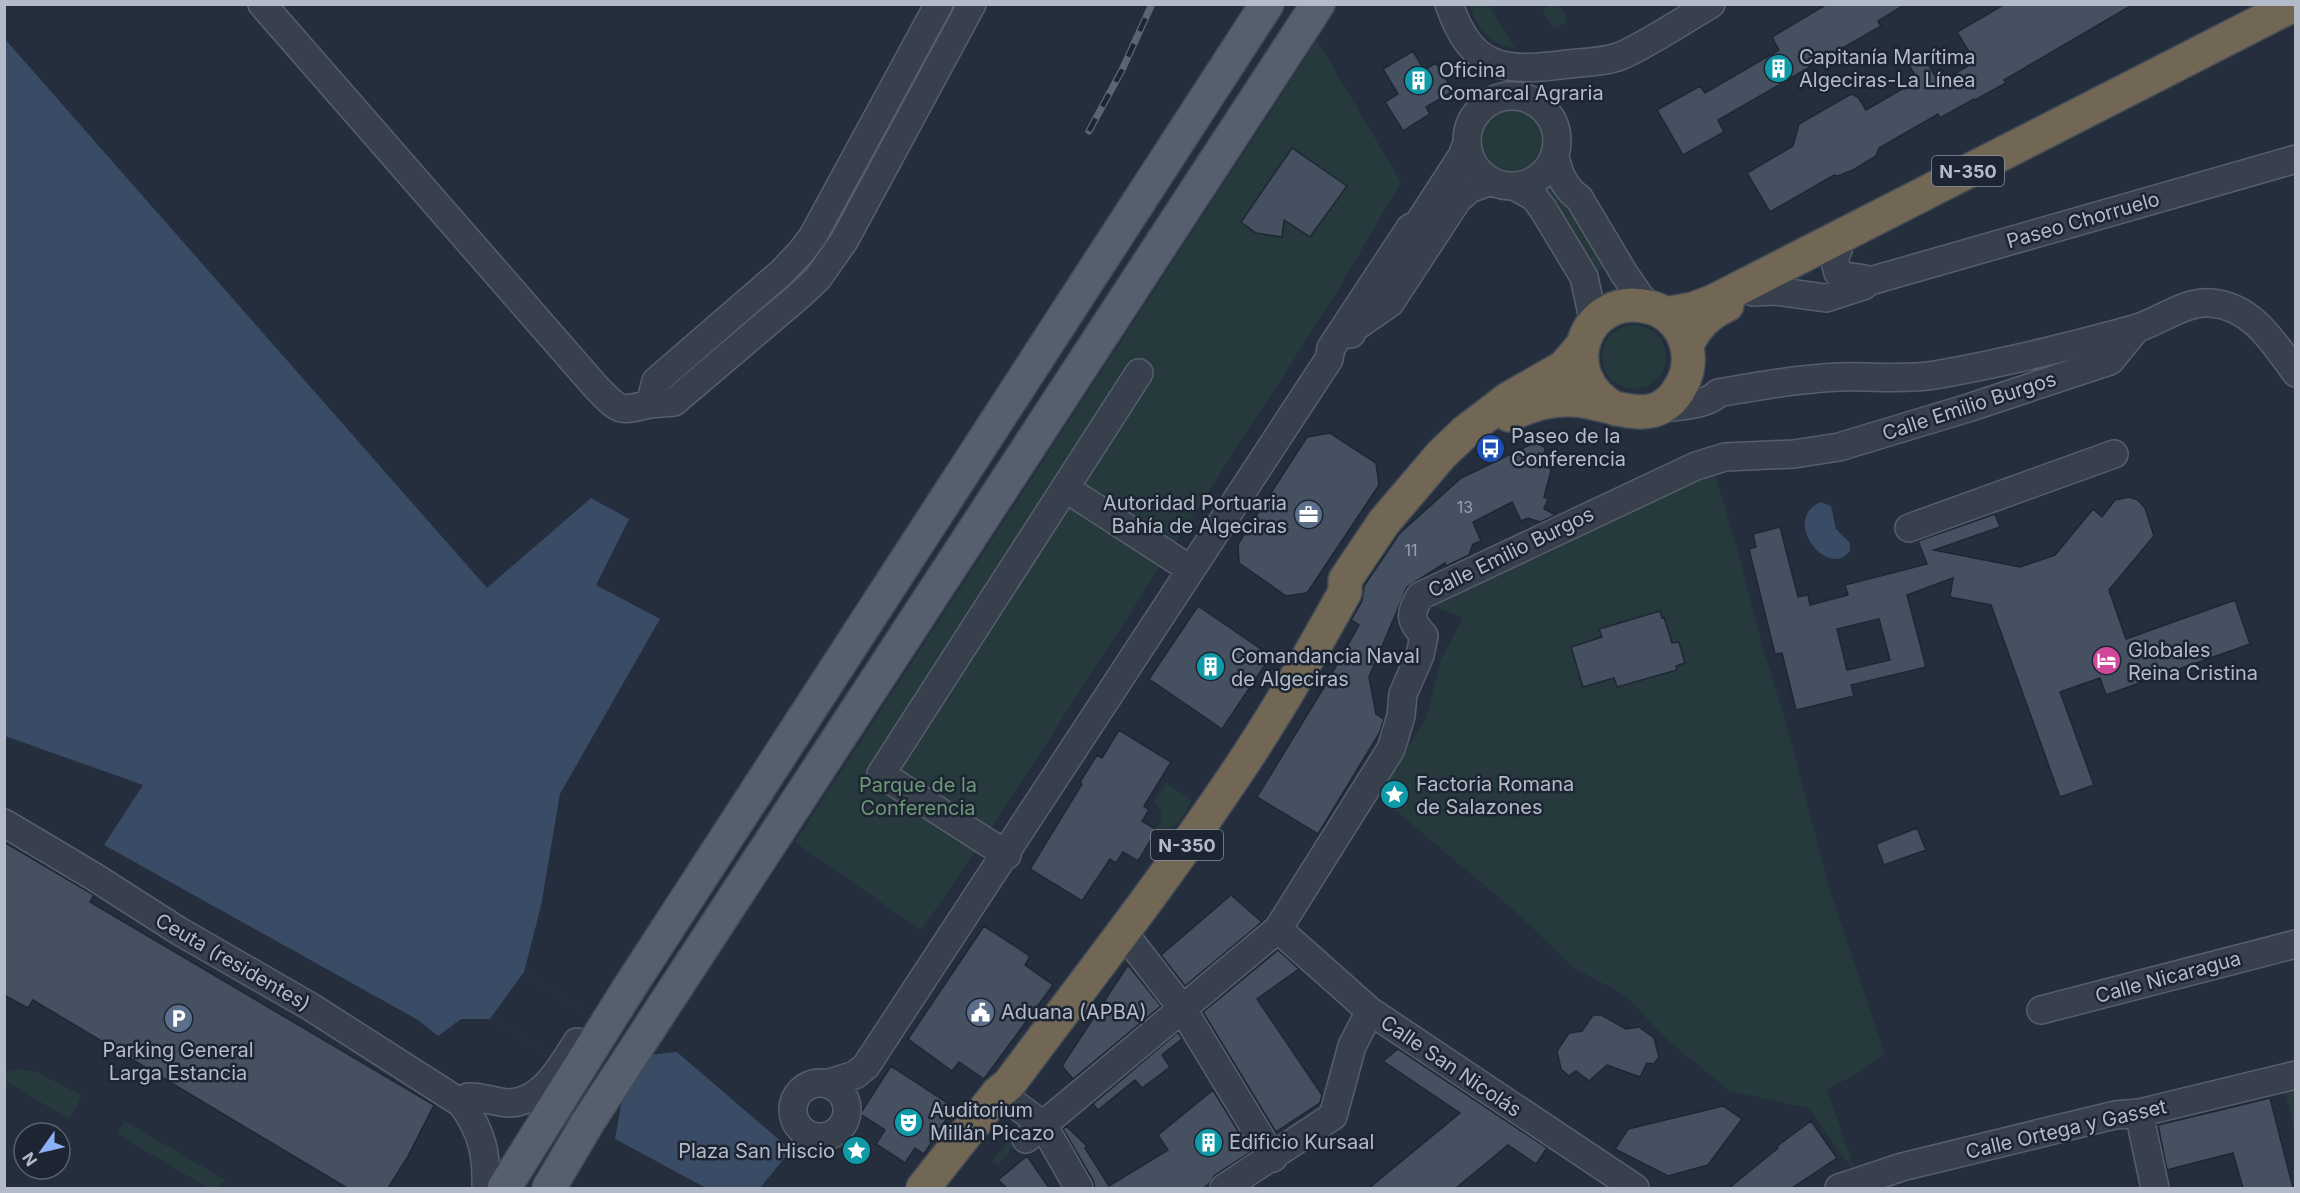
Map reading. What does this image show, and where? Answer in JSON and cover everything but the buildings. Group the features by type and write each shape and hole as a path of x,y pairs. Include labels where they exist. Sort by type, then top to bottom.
{"highway":[{"name":"N-350","path":"1345,592 1355,587 1392,529 1433,483 1505,417 1527,406 1551,400 1577,400 1629,412 1654,409 1673,396 1680,388 1687,356 1697,328 1713,313 2283,17"},
{"name":"N-350","path":"939,1188 1229,785 1306,662 1345,592 1345,580 1384,522 1441,455 1464,432 1508,399 1564,367 1604,314 1615,308 1628,305 1659,311 1693,309 1721,297 2283,17"},
{"path":"1659,311 1675,322 1687,356"},
{"path":"1588,334 1581,359 1587,384 1599,399 1616,409"},
{"name":"N-350","path":"923,1188 998,1093 1009,1092"}],"main road":[{"path":"504,1188 629,988 1267,4"},
{"path":"549,1188 588,1122 1318,4"},
{"path":"571,1188 578,1172 588,1122"}],"street":[{"path":"262,4 605,396 615,405 632,410 650,404 674,402 818,278 844,241 972,4"},
{"path":"650,404 656,381 781,273 813,236 939,4"},
{"path":"1449,4 1457,24 1472,47 1497,66 1514,68 1566,65 1621,56 1711,4"},
{"path":"866,1066 866,1082 836,1131 828,1136 809,1135 795,1122 793,1113 797,1095 803,1088 855,1075 866,1066 1329,359 1331,348 1410,228 1418,224 1462,156 1472,120 1488,102 1498,97 1522,96 1543,107 1551,117 1558,139 1555,155 1546,172 1537,180 1470,189 1458,199 1390,303 1354,328 1339,354 1329,359"},
{"path":"1467,143 1474,165 1503,184 1534,197 1543,209 1584,277 1588,334"},
{"path":"1555,155 1558,171 1570,192 1579,198 1636,292 1659,311"},
{"name":"Paseo Chorruelo","path":"1753,292 1775,291 1826,298 1863,286 1870,281 2295,159"},
{"name":"Paseo Chorruelo","path":"1838,249 1834,258 1838,273 1845,278 1861,276 1870,281"},
{"path":"1654,409 1700,402 1713,398 1718,393 1787,381 1839,377 1932,375 2137,328 2196,304 2210,303 2230,306 2254,321 2295,373"},
{"name":"Calle Emilio Burgos","path":"1034,1132 1278,929 1391,749 1401,716 1403,694 1420,655 1424,636 1413,622 1412,611 1420,596 1696,466 1725,457 1794,454 1839,447 1968,408 2110,361 2137,328"},
{"path":"1687,356 1698,378 1718,393"},
{"path":"1006,855 881,774 1138,373"},
{"path":"1909,528 2114,454"},
{"path":"1065,488 1190,569"},
{"name":"Ceuta (residentes)","path":"4,823 93,876 179,932 311,1007 461,1103"},
{"name":"Calle San Nicolás","path":"1278,929 1370,1011 1635,1188"},
{"path":"1123,932 1182,1008 1274,1158"},
{"name":"Calle Nicaragua","path":"2041,1010 2295,944"},
{"path":"486,1188 487,1160 471,1117 461,1103 468,1097 477,1096 495,1102 511,1103 526,1100 540,1092 598,1011 629,988"},
{"path":"1224,1188 1274,1158 1333,1116 1352,1046 1370,1011"},
{"name":"Calle Ortega y Gasset","path":"1839,1188 1902,1167 2115,1115 2139,1113 2295,1075"},
{"path":"825,1084 838,1090 844,1098 846,1116"},
{"path":"1009,1092 1034,1132 1079,1188"},
{"path":"2139,1113 2155,1188"}],"green space":[{"path":"1553,4 1560,5 1567,19 1566,23 1554,29 1542,10"},
{"path":"1470,5 1489,5 1515,48 1498,43 1485,34 1476,21"},
{"name":"Parque de la Conferencia","path":"1317,40 1401,182 1334,297 984,840 921,930 795,842"},
{"path":"1512,109 1529,114 1534,118 1538,123 1543,140 1538,157 1534,162 1529,166 1512,171 1495,166 1490,162 1486,157 1481,140 1486,123 1490,118 1495,114"},
{"path":"1554,176 1607,265 1594,273 1539,188"},
{"path":"1628,325 1640,325 1657,334 1664,345 1666,357 1664,369 1657,380 1640,389 1628,389 1616,384 1607,375 1602,363 1602,351 1607,339 1616,330"},
{"path":"1715,474 1787,726 1830,891 1885,1054 1858,1073 1827,1089 1857,1176 1808,1108 1730,1091 1668,1041 1626,996 1573,967 1515,911 1377,795 1426,719 1441,659 1463,618 1428,604"},
{"path":"1166,783 1192,800 1183,817 1170,828 1157,827 1162,814 1154,802"},
{"path":"19,1069 37,1072 82,1096 69,1119 5,1081 5,1071"},
{"path":"2295,1086 2295,1132 2284,1089"},
{"path":"125,1121 225,1180 220,1188 208,1188 117,1134"},
{"path":"1013,1136 1018,1140 998,1166 992,1161"}],"water":[{"path":"4,38 487,588 591,498 629,519 596,585 660,619 560,794 541,906 524,972 648,1055 677,1052 791,1150 760,1188 706,1188 615,1139 623,1094 490,1019 461,1019 438,1036 418,1020 104,845 143,785 5,736"},
{"path":"1821,502 1831,506 1836,529 1850,543 1850,551 1840,558 1830,558 1820,553 1811,544 1806,532 1805,521 1810,510"}],"pier":[{"path":"524,972 648,1055 623,1094 490,1019"}],"railway":[{"path":"1089,131 1122,70 1152,4"}],"place":[{"name":"Capitanía Marítima Algeciras-La Línea","path":"1778,68"},
{"name":"Oficina Comarcal Agraria","path":"1418,81"},
{"name":"Paseo de la Conferencia","path":"1490,448"},
{"name":"Autoridad Portuaria Bahía de Algeciras","path":"1308,515"},
{"name":"Globales Reina Cristina","path":"2107,661"},
{"name":"Comandancia Naval de Algeciras","path":"1210,667"},
{"name":"Factoria Romana de Salazones","path":"1395,795"},
{"name":"Aduana (APBA)","path":"980,1012"},
{"name":"Parking General Larga Estancia","path":"178,1019"},
{"name":"Auditorium Millán Picazo","path":"909,1122"},
{"name":"Edificio Kursaal","path":"1208,1142"},
{"name":"Plaza San Hiscio","path":"856,1151"}]}
